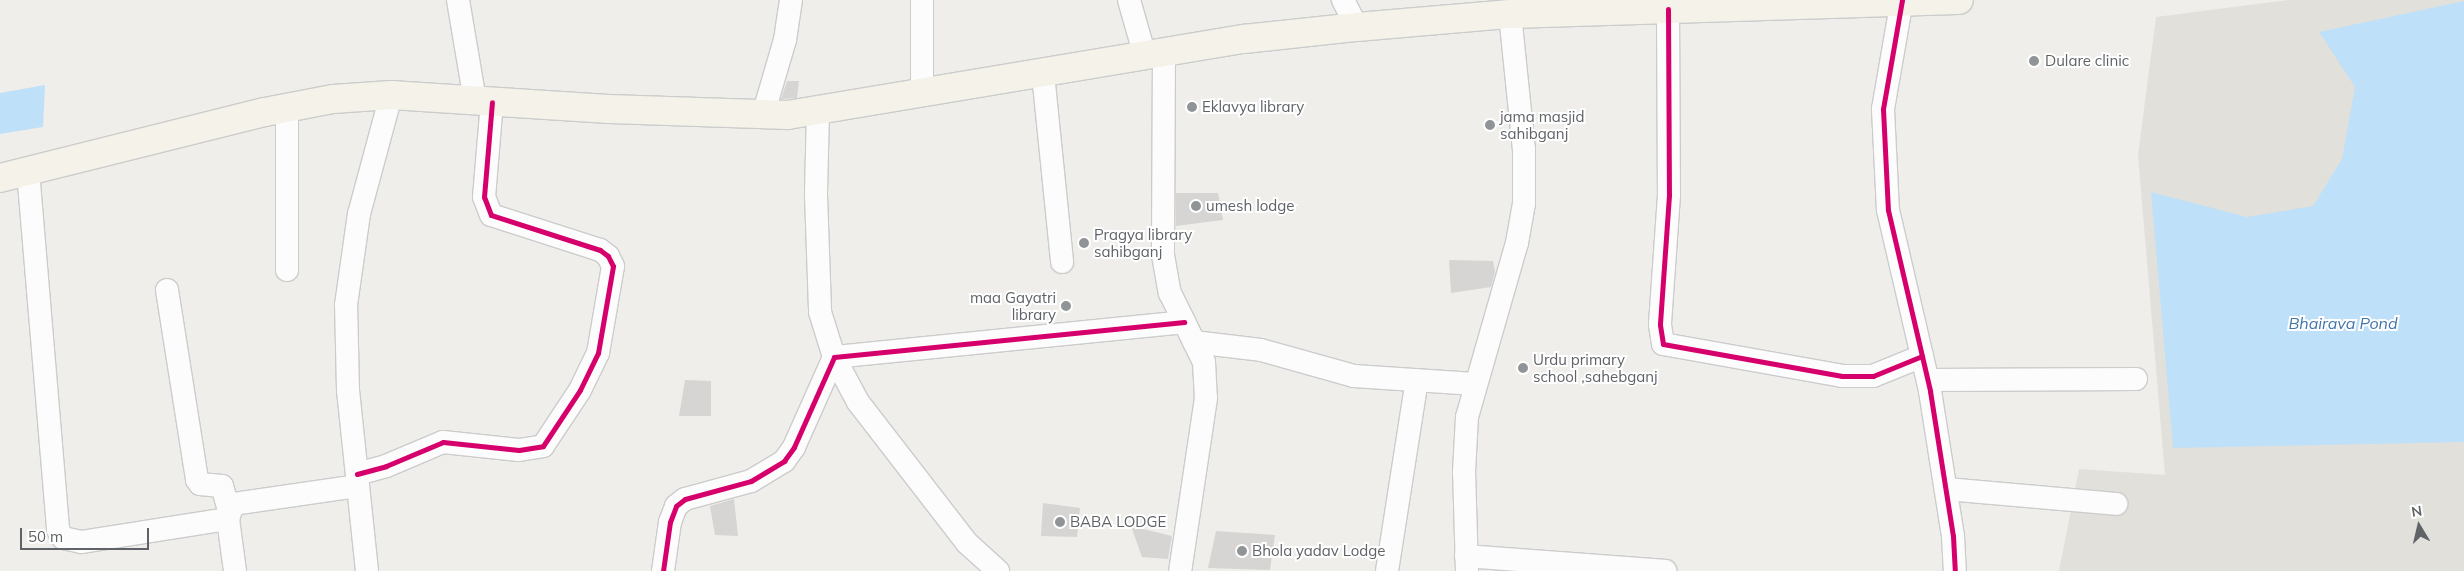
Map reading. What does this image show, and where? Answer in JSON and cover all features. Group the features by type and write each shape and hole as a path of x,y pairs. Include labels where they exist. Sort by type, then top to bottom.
{"main road":[{"path":"0,178 287,108 333,99 391,95 763,114 818,111 922,95 1244,39 1501,9 1959,0"}],"street":[{"path":"228,515 233,504 243,501 358,480 429,445 443,442 519,450 543,446 580,390 598,353 613,266 608,256 600,250 491,215 484,197 483,101 458,0"},
{"path":"763,114 785,40 792,0"},
{"path":"922,0 922,95"},
{"path":"1129,0 1154,55 1163,254 1170,293 1204,362 1206,398 1180,571"},
{"path":"1344,0 1357,27"},
{"path":"1902,1 1883,109 1883,159 1888,210 1928,380 1946,489 1954,571"},
{"path":"1679,6 1660,325 1663,344 1672,348 1842,376 1873,376 1922,356"},
{"path":"1501,9 1524,150 1524,204 1517,243 1467,417 1464,462 1466,564 1665,571"},
{"path":"1043,74 1062,262"},
{"path":"367,571 348,390 346,305 359,214 391,95"},
{"path":"287,108 287,270"},
{"path":"818,111 816,195 820,312 834,358 858,402 967,543 998,571"},
{"path":"28,171 58,530 63,538 82,542 228,515"},
{"path":"167,290 197,480 200,484 222,486 228,515 234,571"},
{"path":"834,358 1184,322"},
{"path":"1194,342 1261,350 1354,376 1475,384"},
{"path":"663,571 670,522 676,506 685,499 751,481 784,461 794,447 834,358"},
{"path":"1928,380 2136,379"},
{"path":"1387,571 1417,380"},
{"path":"1946,489 2116,504"}],"shaded area":[{"path":"2288,0 2464,0 2464,571 2059,571 2079,469 2165,475 2138,155 2156,17"}],"water":[{"name":"Bhairava Pond","path":"2464,1 2464,442 2173,448 2151,192 2247,217 2313,206 2342,159 2355,87 2319,32"},
{"path":"45,85 43,127 0,134 0,93"}],"building":[{"path":"787,81 799,81 797,98 781,99"},
{"name":"umesh lodge","path":"1176,193 1218,193 1223,220 1176,226"},
{"path":"1449,260 1493,261 1495,272 1491,287 1451,293"},
{"path":"685,380 711,381 711,416 679,416"},
{"path":"734,499 738,536 715,535 710,506"},
{"name":"BABA LODGE","path":"1043,503 1080,508 1077,537 1041,536"},
{"path":"1131,526 1172,536 1168,559 1142,557"},
{"name":"Bhola yadav Lodge","path":"1216,531 1275,535 1270,570 1208,568"}],"cycle path":[{"path":"1902,0 1883,109 1888,210 1930,391 1953,536 1955,571"},
{"path":"1668,9 1669,195 1660,325 1663,344 1842,376 1873,376 1922,356"},
{"path":"357,474 386,466 443,442 519,450 543,446 580,390 598,353 613,266 608,256 600,250 491,215 484,197 492,102"},
{"path":"663,571 670,522 676,506 685,499 751,481 784,461 794,447 834,357 1184,322"}],"place":[{"name":"Dulare clinic","path":"2034,61"},
{"name":"Eklavya library","path":"1192,107"},
{"name":"jama masjid sahibganj","path":"1490,125"},
{"name":"umesh lodge","path":"1196,206"},
{"name":"Pragya library sahibganj","path":"1084,243"},
{"name":"maa Gayatri library","path":"1066,306"},
{"name":"Urdu primary school ,sahebganj","path":"1523,368"},
{"name":"BABA LODGE","path":"1060,522"},
{"name":"Bhola yadav Lodge","path":"1242,551"}]}
